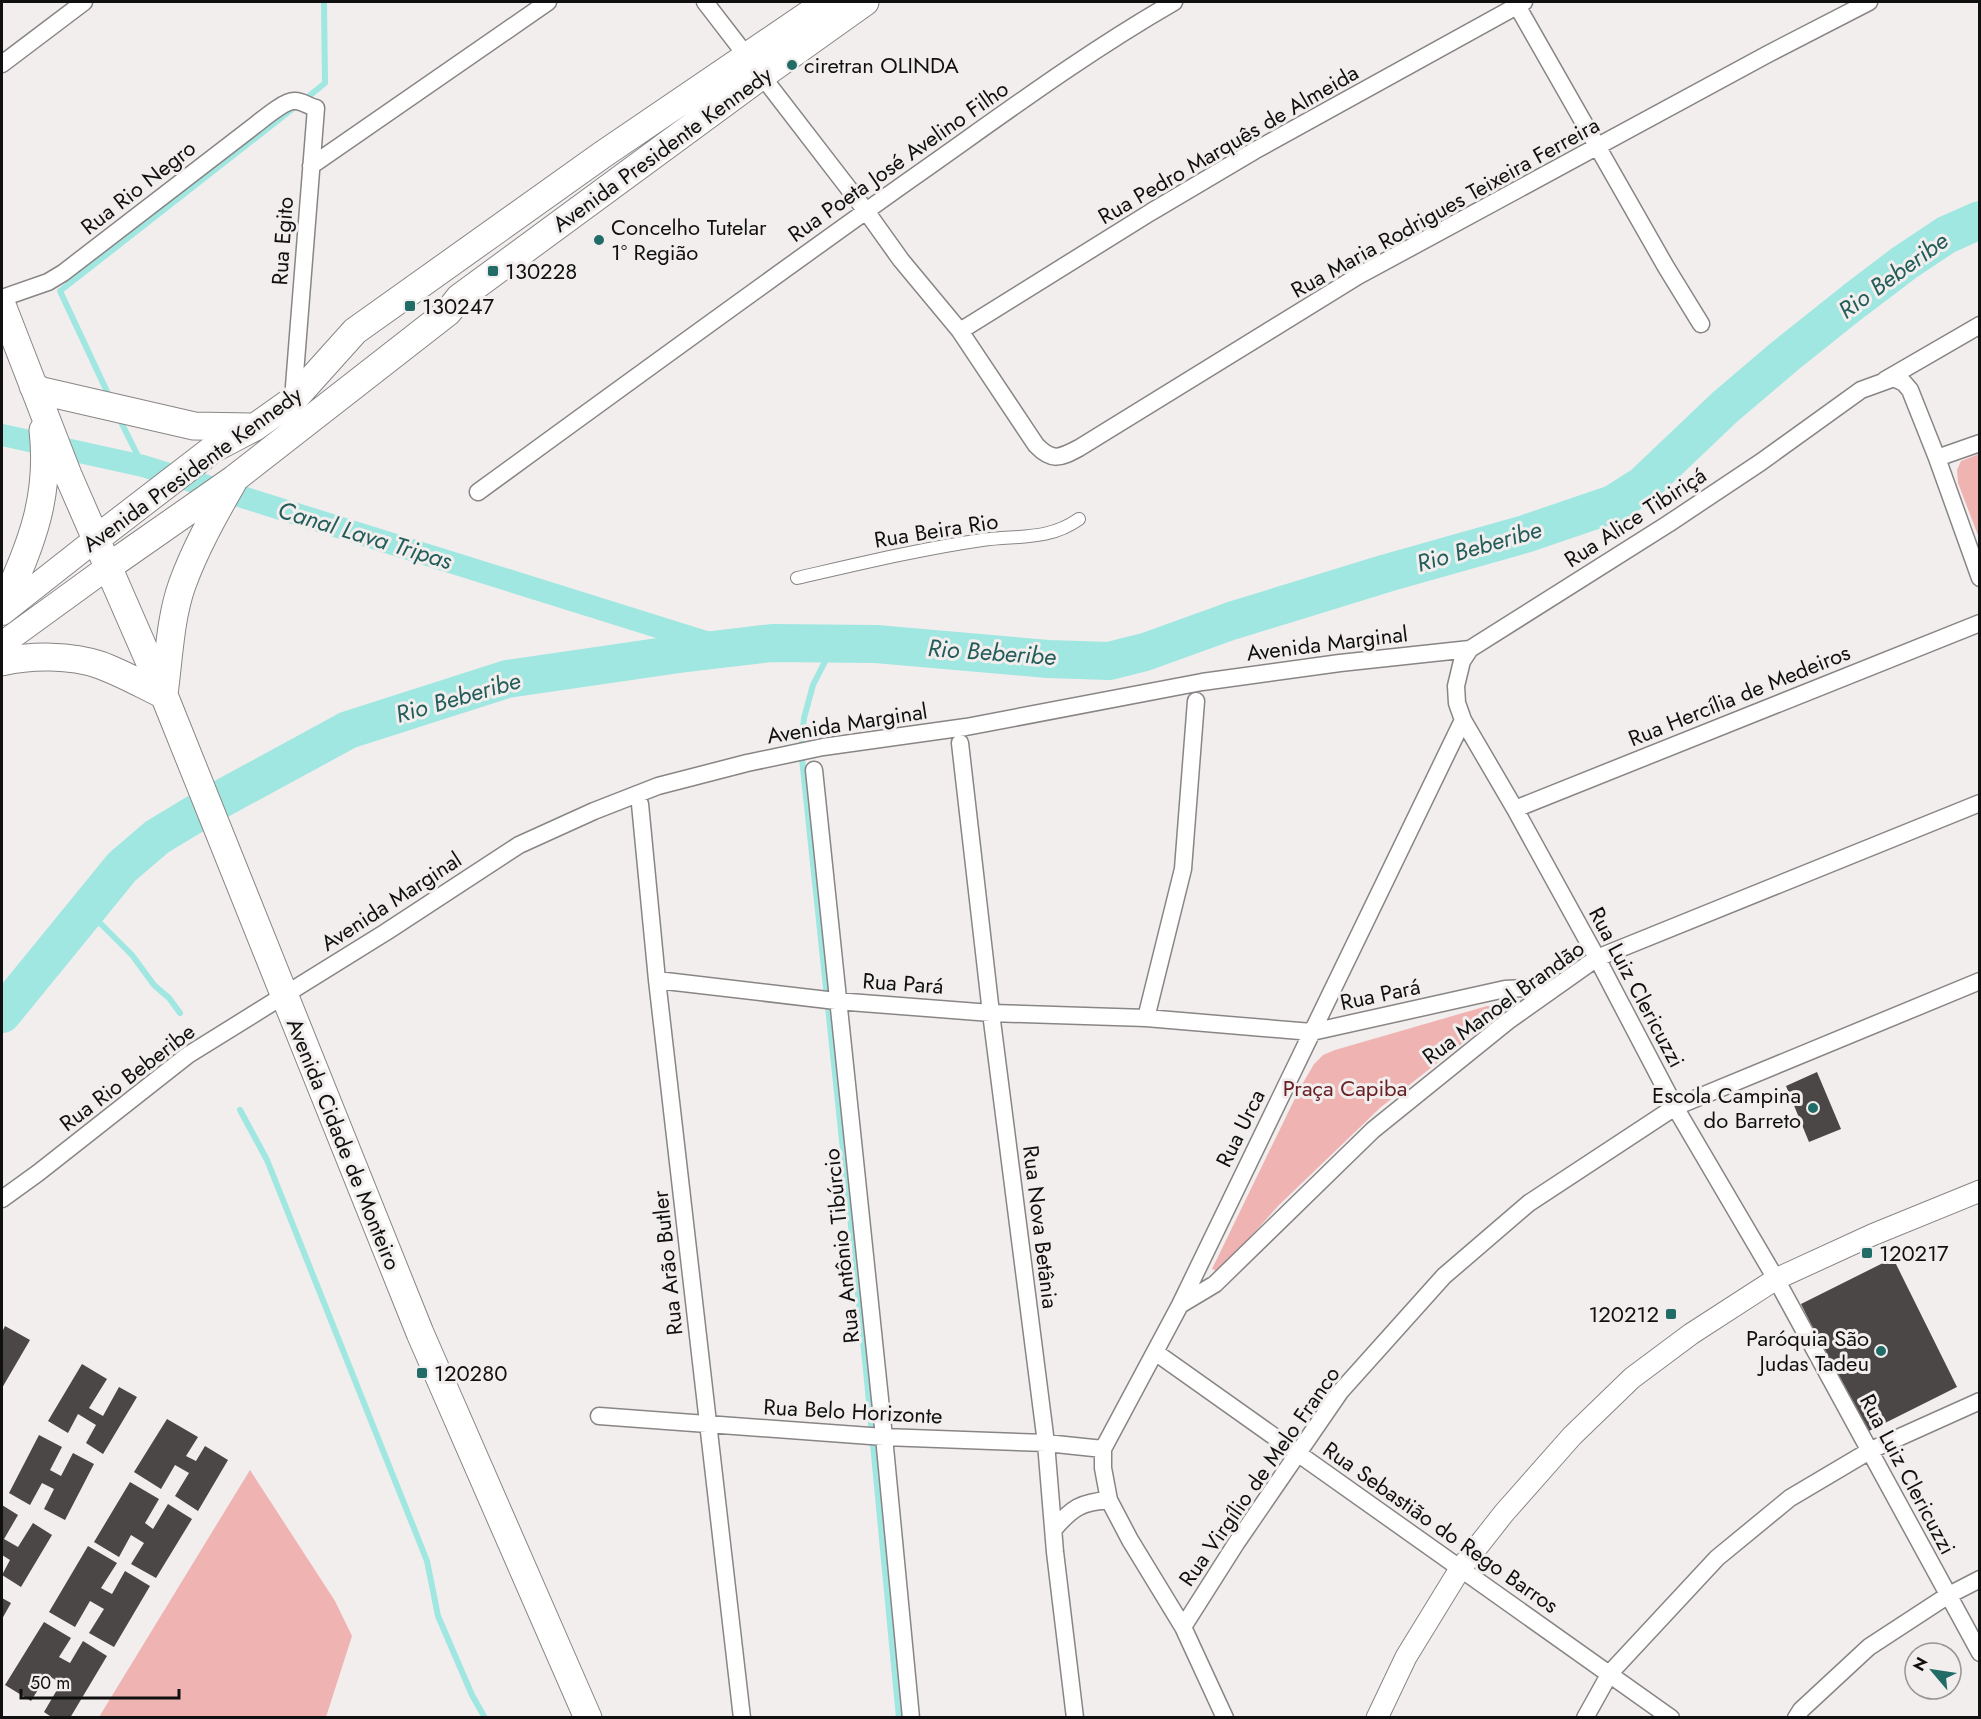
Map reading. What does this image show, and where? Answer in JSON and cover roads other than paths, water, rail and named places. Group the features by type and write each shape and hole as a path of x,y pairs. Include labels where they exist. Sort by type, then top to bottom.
{"main road":[{"name":"Avenida Presidente Kennedy","path":"2,644 244,471 318,414 354,364 430,305 459,298 754,65 827,2"},
{"name":"Avenida Presidente Kennedy","path":"2,612 213,449 255,427 293,400 355,331 602,155 865,2"},
{"name":"Avenida Cidade de Monteiro","path":"2,305 9,341 39,399 54,457 96,539 164,695 420,1333 588,1718"},
{"path":"39,399 130,410 166,420 210,427 255,427"},
{"path":"2,612 32,539 54,457"},
{"path":"2,662 24,657 54,657 98,664 164,695 172,628 182,586 213,517 244,471"}],"street":[{"path":"2,64 84,2"},
{"path":"311,166 548,2"},
{"path":"705,2 901,260 960,331"},
{"name":"Rua Poeta José Avelino Filho","path":"478,492 866,211 1114,36 1174,2"},
{"name":"Rua Maria Rodrigues Teixeira Ferreira","path":"960,331 1036,445 1048,456 1056,458 1065,456 1358,276 1768,54 1869,2"},
{"path":"1518,3 1597,148 1701,324"},
{"name":"Rua Pedro Marquês de Almeida","path":"960,331 1254,151 1518,3"},
{"name":"Rua Egito","path":"293,400 316,108 295,100"},
{"name":"Rua Rio Negro","path":"2,298 48,282 63,273 254,126 295,100"},
{"path":"1885,380 1980,325"},
{"path":"1885,380 1894,378 1910,390 1980,578"},
{"name":"Rua Alice Tibiriçá","path":"1470,649 1668,524 1761,462 1861,390 1885,380"},
{"path":"1937,458 1980,443"},
{"name":"Rua Beira Rio","path":"797,578 896,556 984,540 1033,537 1066,528 1079,519"},
{"name":"Rua Hercília de Medeiros","path":"1515,809 1980,623"},
{"path":"1462,720 1456,686 1462,661 1470,649"},
{"name":"Avenida Marginal","path":"284,996 519,845 657,786 747,763 823,747 966,727 1202,682 1470,649"},
{"path":"1146,1018 1183,869 1196,701"},
{"name":"Rua Luiz Clericuzzi","path":"1462,720 1515,809 1675,1107 1776,1280 1980,1653"},
{"name":"Rua Urca","path":"1103,1449 1180,1305 1462,720"},
{"name":"Rua Nova Betânia","path":"960,743 991,1012 1046,1443 1075,1718"},
{"name":"Rua Antônio Tibúrcio","path":"814,771 911,1718"},
{"name":"Rua Manoel Brandão","path":"1180,1305 1215,1284 1373,1130 1508,1021 1597,958 1980,802"},
{"name":"Rua Arão Butler","path":"640,804 657,980 742,1718"},
{"name":"Rua Pará","path":"657,980 836,1000 991,1012 1146,1018 1312,1032 1505,989 1551,990"},
{"name":"Rua Virgílio de Melo Franco","path":"1183,1628 1237,1542 1340,1392 1444,1276 1529,1203 1675,1107 1980,981"},
{"name":"Rua Rio Beberibe","path":"2,1199 188,1055 284,996"},
{"path":"1377,1718 1406,1656 1460,1569 1504,1513 1572,1436 1632,1378 1691,1334 1776,1280 1872,1234 1980,1191"},
{"name":"Rua Sebastião do Rego Barros","path":"1155,1352 1671,1718"},
{"path":"1585,1718 1610,1673 1717,1558 1790,1498 1870,1450 1980,1401"},
{"name":"Rua Belo Horizonte","path":"599,1416 883,1437 1046,1443 1103,1449"},
{"path":"1103,1449 1103,1468 1109,1500 1130,1540 1183,1628 1224,1718"},
{"path":"1054,1528 1069,1511 1079,1505 1109,1500"},
{"path":"1796,1718 1801,1710 1869,1647 1947,1596 1980,1579"}],"water":[{"path":"1979,211 1979,229 1950,241 1943,224"}],"waterway":[{"path":"303,101 325,83 324,2"},
{"path":"110,398 60,291 295,107"},
{"name":"Rio Beberibe","path":"2,1014 122,867 157,837 210,805 348,730 507,679 772,643 876,644 1048,659 1109,661 1145,652 1231,621 1387,573 1525,534 1613,504 1643,485 1725,407 1854,301 1946,235 1980,220"},
{"path":"119,418 143,466"},
{"name":"Canal Lava Tripas","path":"2,435 143,466 725,648"},
{"path":"834,644 813,685 804,718 801,749 865,1360 899,1718"},
{"path":"87,910 132,955 154,985 169,998 180,1013"},
{"path":"240,1110 267,1160 427,1561 438,1616 472,1695 485,1718"}],"place":[{"name":"ciretran OLINDA","path":"792,65"},
{"name":"Concelho Tutelar 1° Região","path":"599,240"},
{"name":"130228","path":"493,271"},
{"name":"130247","path":"410,306"},
{"name":"Escola Campina do Barreto","path":"1813,1108"},
{"name":"120217","path":"1867,1253"},
{"name":"120212","path":"1671,1314"},
{"name":"Paróquia São Judas Tadeu","path":"1881,1351"},
{"name":"120280","path":"422,1373"}],"park label":[{"name":"Praça Capiba","path":"1345,1088"}]}
